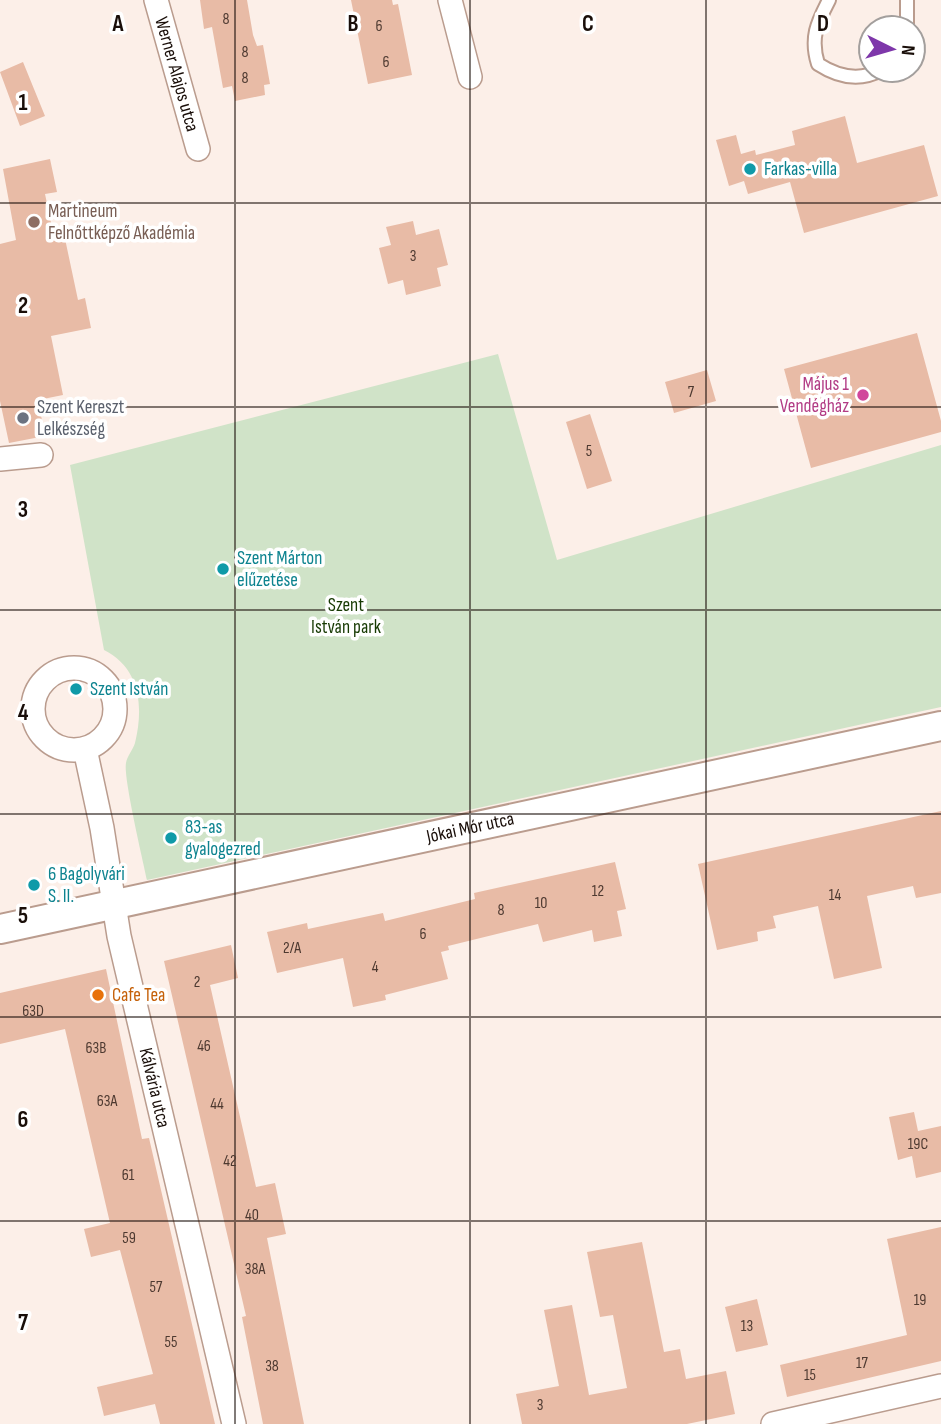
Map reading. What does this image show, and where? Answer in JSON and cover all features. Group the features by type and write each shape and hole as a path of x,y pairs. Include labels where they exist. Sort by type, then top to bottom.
{"street":[{"name":"Werner Alajos utca","path":"156,0 198,149"},
{"path":"450,0 470,77"},
{"path":"0,459 41,455"},
{"name":"Jókai Mór utca","path":"0,929 941,726"},
{"name":"Kálvária utca","path":"85,749 102,828 113,905 234,1424"},
{"path":"774,1424 941,1386"}],"lane":[{"path":"830,0 817,21 813,39 818,64 834,75 857,76"}],"green space":[{"name":"Szent István park","path":"498,354 557,560 941,445 941,707 147,880 126,771 138,729 139,702 132,678 125,667 104,650 70,465"}],"building":[{"path":"200,0 247,0 253,35 257,46 263,45 270,84 264,85 265,95 235,101 232,86 223,88 212,27 204,29"},
{"path":"351,0 392,0 393,5 398,4 412,75 368,84"},
{"path":"23,62 45,116 20,126 0,72"},
{"path":"845,116 857,163 924,145 938,196 804,233 790,182 748,194 744,181 729,186 716,140 736,135 741,154 755,150 756,155 795,145 792,131"},
{"name":"Martineum Felnőttképző Akadémia","path":"50,159 57,192 45,194 54,237 64,234 78,300 85,298 91,328 51,336 63,395 38,400 45,436 9,443 0,401 0,244 16,240 3,169"},
{"path":"413,221 416,235 439,229 448,265 437,268 441,286 406,295 403,280 388,284 379,248 391,245 386,227"},
{"name":"Május 1 Vendégház","path":"917,333 941,421 941,432 811,468 784,369"},
{"path":"707,370 716,401 674,413 665,382"},
{"path":"590,414 612,481 587,489 566,422"},
{"path":"941,811 941,893 916,898 913,886 867,896 882,968 834,979 818,906 773,916 776,928 757,932 758,941 717,950 698,864"},
{"path":"615,862 626,909 617,911 622,936 594,942 592,930 543,942 538,924 448,946 449,950 441,952 448,979 385,995 386,1000 353,1007 343,958 277,973 267,932 307,923 308,929 383,913 385,921 475,899 474,893"},
{"path":"231,945 238,978 210,985 256,1187 275,1183 286,1234 267,1238 304,1424 263,1424 242,1317 246,1316 164,961"},
{"path":"106,969 142,1139 149,1138 215,1424 160,1424 155,1404 104,1416 97,1387 153,1374 120,1250 91,1257 84,1229 110,1223 65,1029 0,1044 0,993"},
{"path":"914,1112 918,1131 941,1126 941,1172 916,1178 912,1156 898,1160 889,1117"},
{"path":"941,1227 941,1361 787,1397 780,1365 907,1335 887,1239"},
{"path":"642,1242 664,1352 680,1349 686,1379 726,1371 735,1414 687,1424 522,1424 516,1394 559,1386 544,1310 572,1305 589,1395 627,1388 613,1315 600,1317 587,1252"},
{"path":"757,1299 768,1345 736,1352 725,1307"}],"place":[{"name":"Farkas-villa","path":"750,169"},
{"name":"Martineum Felnőttképző Akadémia","path":"34,222"},
{"name":"Május 1 Vendégház","path":"863,395"},
{"name":"Szent Kereszt Lelkészség","path":"23,418"},
{"name":"Szent Márton elűzetése","path":"223,569"},
{"name":"Szent István","path":"76,689"},
{"name":"83-as gyalogezred","path":"171,838"},
{"name":"6 Bagolyvári S. II.","path":"34,885"},
{"name":"Cafe Tea","path":"98,995"}]}
